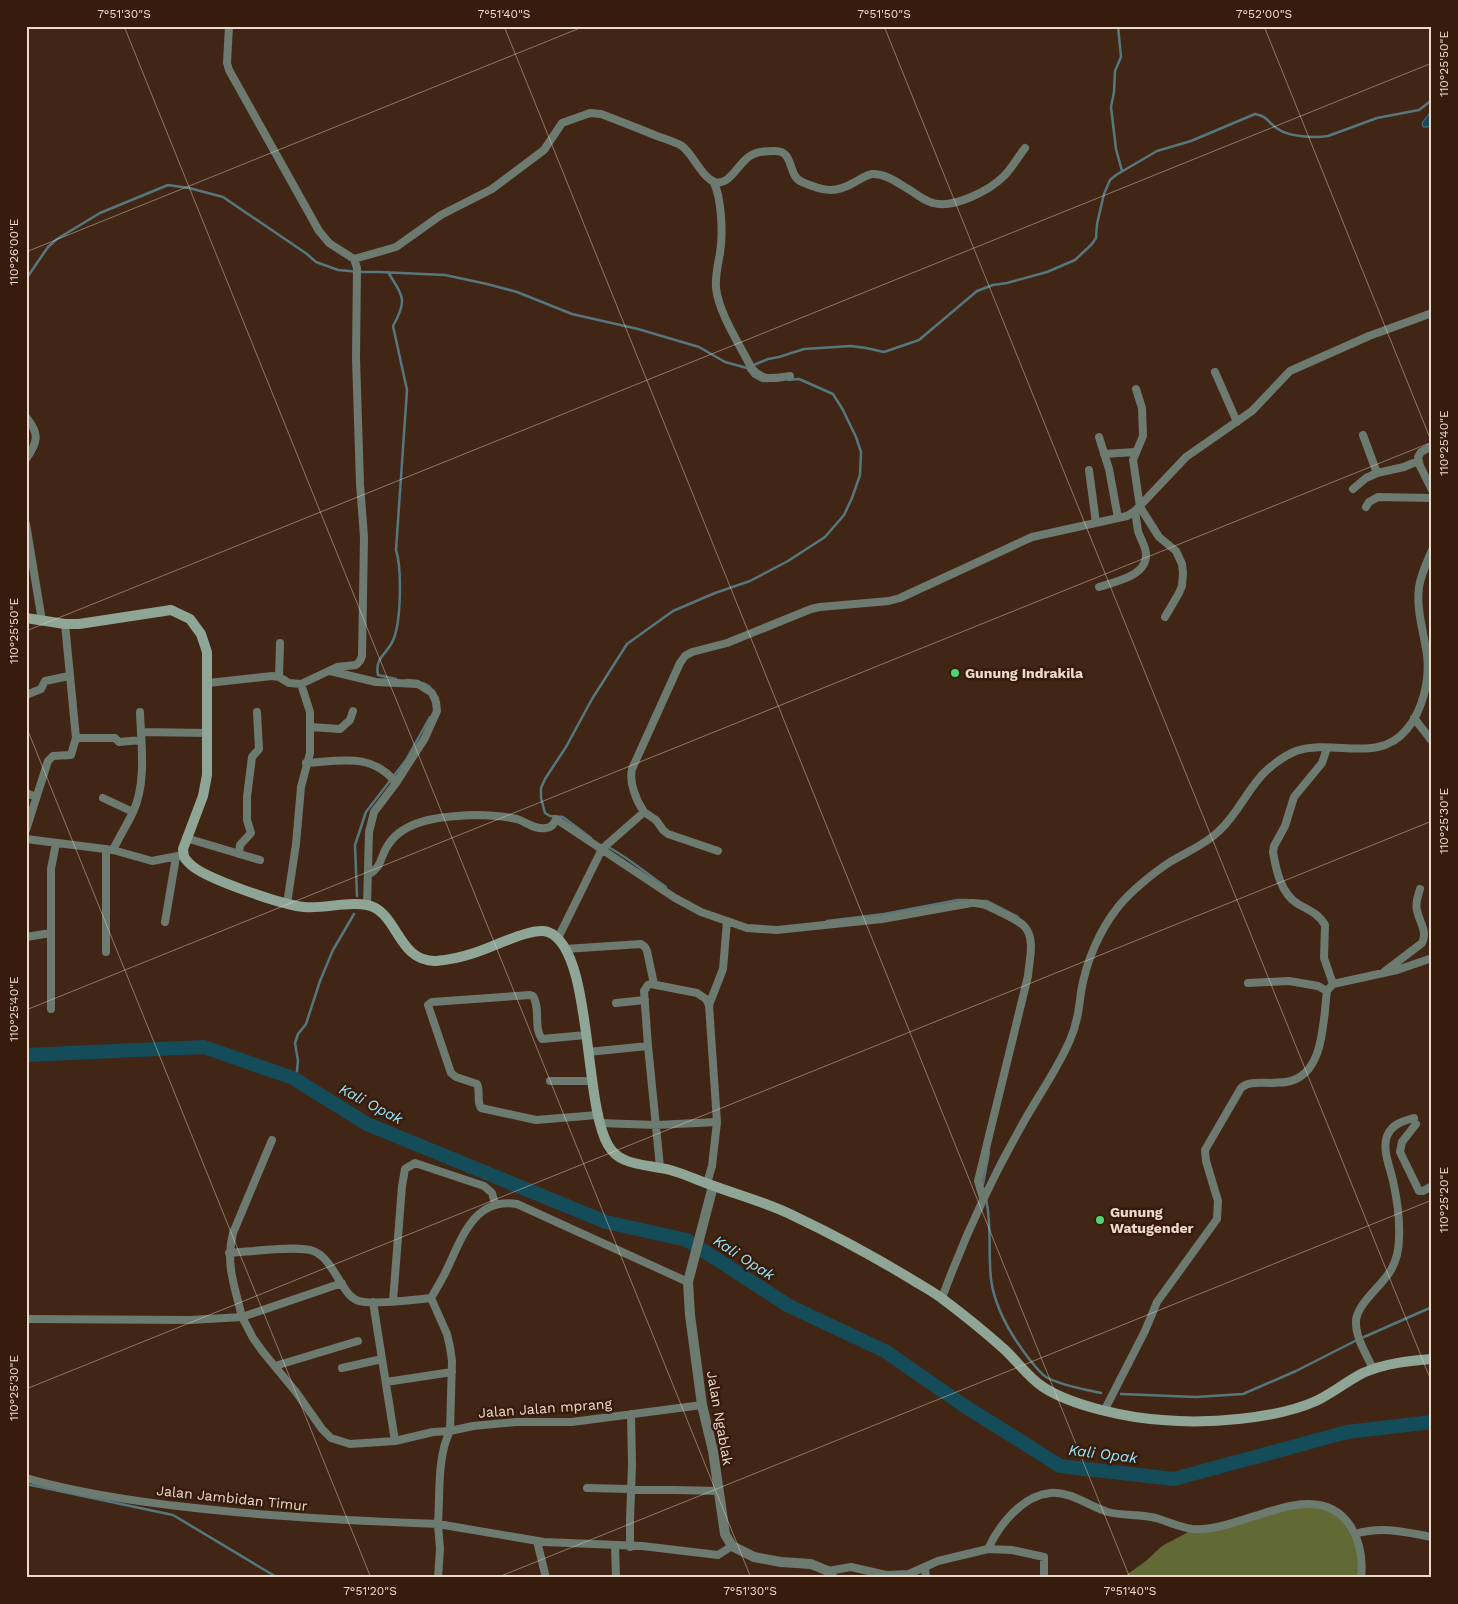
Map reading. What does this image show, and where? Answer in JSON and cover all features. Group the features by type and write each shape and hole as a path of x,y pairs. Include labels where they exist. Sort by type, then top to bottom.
{"main road":[{"path":"26,618 65,624 98,622 171,610 190,619 201,634 207,652 207,775 205,789 180,856 202,873 287,904 319,907 346,904 367,905 376,908 384,915 411,952 422,959 432,961 474,954 525,934 539,931 548,932 558,938 575,971 598,1119 610,1149 618,1157 629,1162 660,1167 753,1199 790,1214 859,1248 942,1298 1006,1350 1030,1377 1047,1390 1104,1411 1131,1417 1186,1422 1261,1416 1275,1414 1318,1400 1373,1369 1407,1361 1432,1359"}],"street":[{"path":"208,683 272,676 301,684 329,670 356,665 362,656 364,537 356,358 357,268 354,259 329,243 318,231 229,70 227,63 229,26"},
{"path":"354,259 396,247 441,215 485,193 544,150 558,126 590,113 601,114 677,144 688,152 708,178 714,181 726,180 752,154 778,150 784,152 787,156 794,175 800,182 834,191 866,176 879,174 931,203 940,205 965,200 991,187 1006,174 1024,148"},
{"path":"714,181 720,199 721,247 716,274 716,289 721,306 752,369 758,376 766,379 790,376"},
{"path":"718,851 668,834 663,830 656,820 644,812 639,805 632,781 632,770 680,663 685,656 699,650 727,643 811,609 889,601 900,598 1032,537 1118,518 1138,509 1186,457 1252,411 1282,378 1297,367 1369,336 1432,313"},
{"path":"1215,372 1237,422"},
{"path":"1099,587 1128,577 1139,570 1144,564 1146,553 1138,530 1138,509 1133,467 1135,452 1143,436 1142,408 1136,389"},
{"path":"26,417 33,425 37,436 35,446 26,459"},
{"path":"1363,435 1377,473"},
{"path":"1099,437 1113,486 1118,518"},
{"path":"1432,446 1421,452 1418,457 1418,461 1432,490"},
{"path":"1104,454 1135,452"},
{"path":"1353,490 1366,478 1377,473 1404,467 1418,461"},
{"path":"1090,470 1096,523"},
{"path":"1366,506 1378,497 1432,498"},
{"path":"1138,509 1159,537 1176,551 1182,564 1182,586 1165,617"},
{"path":"26,524 42,621"},
{"path":"942,1298 963,1242 983,1198 1022,1125 1063,1056 1074,1032 1082,989 1097,940 1119,905 1169,863 1218,833 1253,784 1280,759 1296,751 1327,748 1371,750 1386,746 1395,741 1407,729 1414,718 1425,691 1428,666 1420,614 1420,587 1432,550"},
{"path":"26,830 50,758 56,755 71,755 76,738 65,624"},
{"path":"279,677 280,643"},
{"path":"329,670 376,682 418,684 432,693 436,702 437,711 425,738 393,779 374,812 371,823 367,905"},
{"path":"26,695 42,689 45,681 69,676"},
{"path":"287,904 301,787 310,753 309,709 301,684"},
{"path":"106,952 109,850 133,812 137,799 142,765 140,712"},
{"path":"239,854 240,845 251,833 246,807 252,757 258,750 257,712"},
{"path":"310,727 340,729 350,720 353,712"},
{"path":"1414,718 1432,741"},
{"path":"76,738 115,738 119,742 141,736 207,733"},
{"path":"1327,748 1322,762 1294,797 1285,826 1274,846 1273,852 1285,892 1296,903 1317,914 1326,925 1324,958 1333,984"},
{"path":"306,763 361,760 380,768 393,779"},
{"path":"26,793 36,797"},
{"path":"103,798 133,812"},
{"path":"558,938 602,849 644,812"},
{"path":"368,875 379,866 389,842 415,824 438,817 498,815 543,828 548,828 554,824 556,819 675,898 701,912 747,928 777,930 882,919 978,902 990,906 1023,925 1027,930 1031,945 1028,976 978,1181 983,1198"},
{"path":"186,838 260,860"},
{"path":"26,839 109,850 152,861 180,856 165,922"},
{"path":"51,1010 51,870 56,843"},
{"path":"1382,973 1422,943 1424,931 1416,909 1420,890"},
{"path":"708,1005 723,969 727,921"},
{"path":"26,938 51,933"},
{"path":"565,949 641,944 647,951 654,984"},
{"path":"1104,1411 1145,1331 1157,1302 1217,1219 1218,1202 1206,1161 1207,1145 1244,1085 1286,1082 1302,1075 1309,1068 1316,1059 1319,1049 1327,991 1333,984 1382,973 1432,958"},
{"path":"1248,983 1288,981 1318,986 1327,991"},
{"path":"660,1167 645,1000 645,987 654,984 697,993 706,999 708,1005 716,1122 710,1184"},
{"path":"586,1034 542,1039 538,1032 536,1002 533,996 530,995 432,1002 428,1006 451,1073 456,1078 477,1084 479,1089 478,1102 481,1108 536,1120 598,1119 656,1125 716,1122"},
{"path":"616,1003 645,1000"},
{"path":"588,1052 648,1046"},
{"path":"550,1081 592,1081"},
{"path":"1373,1369 1357,1333 1355,1322 1357,1313 1362,1305 1389,1274 1397,1255 1399,1222 1386,1149 1387,1137 1392,1128 1399,1122 1415,1121 1402,1142 1400,1152 1419,1191 1432,1186"},
{"path":"272,1140 233,1233 229,1253 306,1249 314,1251 327,1260 354,1299 359,1301 373,1302 432,1298"},
{"path":"393,1301 405,1169 415,1163 484,1186 492,1193 495,1204"},
{"name":"Jalan Ngablak","path":"710,1184 704,1222 688,1282 690,1315 702,1404 713,1451 725,1534 732,1546"},
{"path":"432,1298 440,1285 466,1228 481,1212 495,1204 503,1203 517,1204 688,1282"},
{"name":"Jalan Jalan mprang","path":"229,1253 229,1264 242,1317 253,1338 331,1438 350,1444 395,1441 432,1432 450,1431 473,1426 502,1423 572,1422 702,1404"},
{"path":"26,1319 190,1320 242,1317 342,1283"},
{"path":"432,1298 449,1340 452,1372 450,1431 443,1454 438,1524 440,1549 438,1578"},
{"path":"373,1302 395,1441"},
{"path":"275,1366 358,1341"},
{"path":"342,1368 382,1359"},
{"path":"386,1382 452,1372"},
{"path":"630,1547 631,1414"},
{"name":"Jalan Jambidan Timur","path":"26,1478 114,1498 227,1512 334,1521 438,1524 537,1541 651,1547 718,1555 732,1546"},
{"path":"587,1488 718,1491"},
{"path":"988,1548 996,1533 1021,1505 1051,1493 1064,1494 1108,1512 1156,1518 1180,1527 1194,1529 1234,1522 1296,1504 1317,1504 1330,1507 1345,1518 1355,1534 1363,1564 1361,1578"},
{"path":"1355,1534 1372,1529 1432,1537"},
{"path":"537,1541 546,1578"},
{"path":"615,1546 616,1578"},
{"path":"732,1546 741,1552 760,1559 811,1564 831,1574 851,1568 866,1569 886,1575 908,1574 938,1561 988,1548 1020,1551 1044,1557 1044,1578"},
{"path":"925,1568 926,1578"}],"green space":[{"path":"1296,1505 1330,1508 1354,1534 1361,1578 1122,1578 1146,1561 1162,1546 1194,1529"}],"water":[{"path":"1432,110 1432,124 1428,127 1423,127 1422,123"}],"waterway":[{"path":"1118,26 1121,57 1115,71 1111,107 1116,149 1122,171"},
{"path":"754,365 804,349 851,346 884,352 919,340 977,291 993,285 1047,272 1075,260 1096,238 1097,224 1104,194 1110,180 1157,151 1191,141 1255,114 1263,116 1283,132 1309,137 1323,137 1377,118 1419,110 1432,100"},
{"path":"26,279 48,247 57,239 100,213 168,185 189,188 223,197 316,262 338,270 445,275 487,284 517,292 572,314 638,329 699,347 725,362 747,368 753,376 762,381 768,381"},
{"path":"388,272 402,298 401,310 393,326 407,390 396,550 400,581 398,619 392,643 380,659 377,669 378,675 396,679"},
{"path":"591,838 563,817 550,816 545,813 541,798 541,788 592,699 627,644 673,611 715,593 750,581 788,561 825,537 844,515 852,498 860,475 861,452 843,410 833,394 799,379 788,380"},
{"path":"406,680 418,681"},
{"path":"423,683 429,686 438,698"},
{"path":"357,896 355,845 366,812 406,760 430,717"},
{"path":"610,848 666,887"},
{"path":"827,921 884,914 967,900"},
{"path":"982,901 987,901 1018,917"},
{"path":"296,1080 298,1061 295,1043 298,1034 306,1024 320,981 333,950 354,914"},
{"name":"Kali Opak","path":"26,1055 204,1047 293,1078 367,1124 606,1222 687,1240 789,1306 885,1351 963,1405 1060,1466 1174,1479 1347,1432 1432,1422"},
{"path":"983,1184 989,1152"},
{"path":"986,1199 989,1219 991,1279 996,1302 1005,1322 1030,1360 1046,1377 1066,1385 1101,1393"},
{"path":"1364,1337 1432,1307"},
{"path":"1121,1394 1196,1397 1243,1394 1296,1371 1355,1341"},
{"path":"26,1484 173,1515 278,1578"}],"place":[{"name":"Gunung Indrakila","path":"955,673"},
{"name":"Gunung Watugender","path":"1100,1220"}]}
